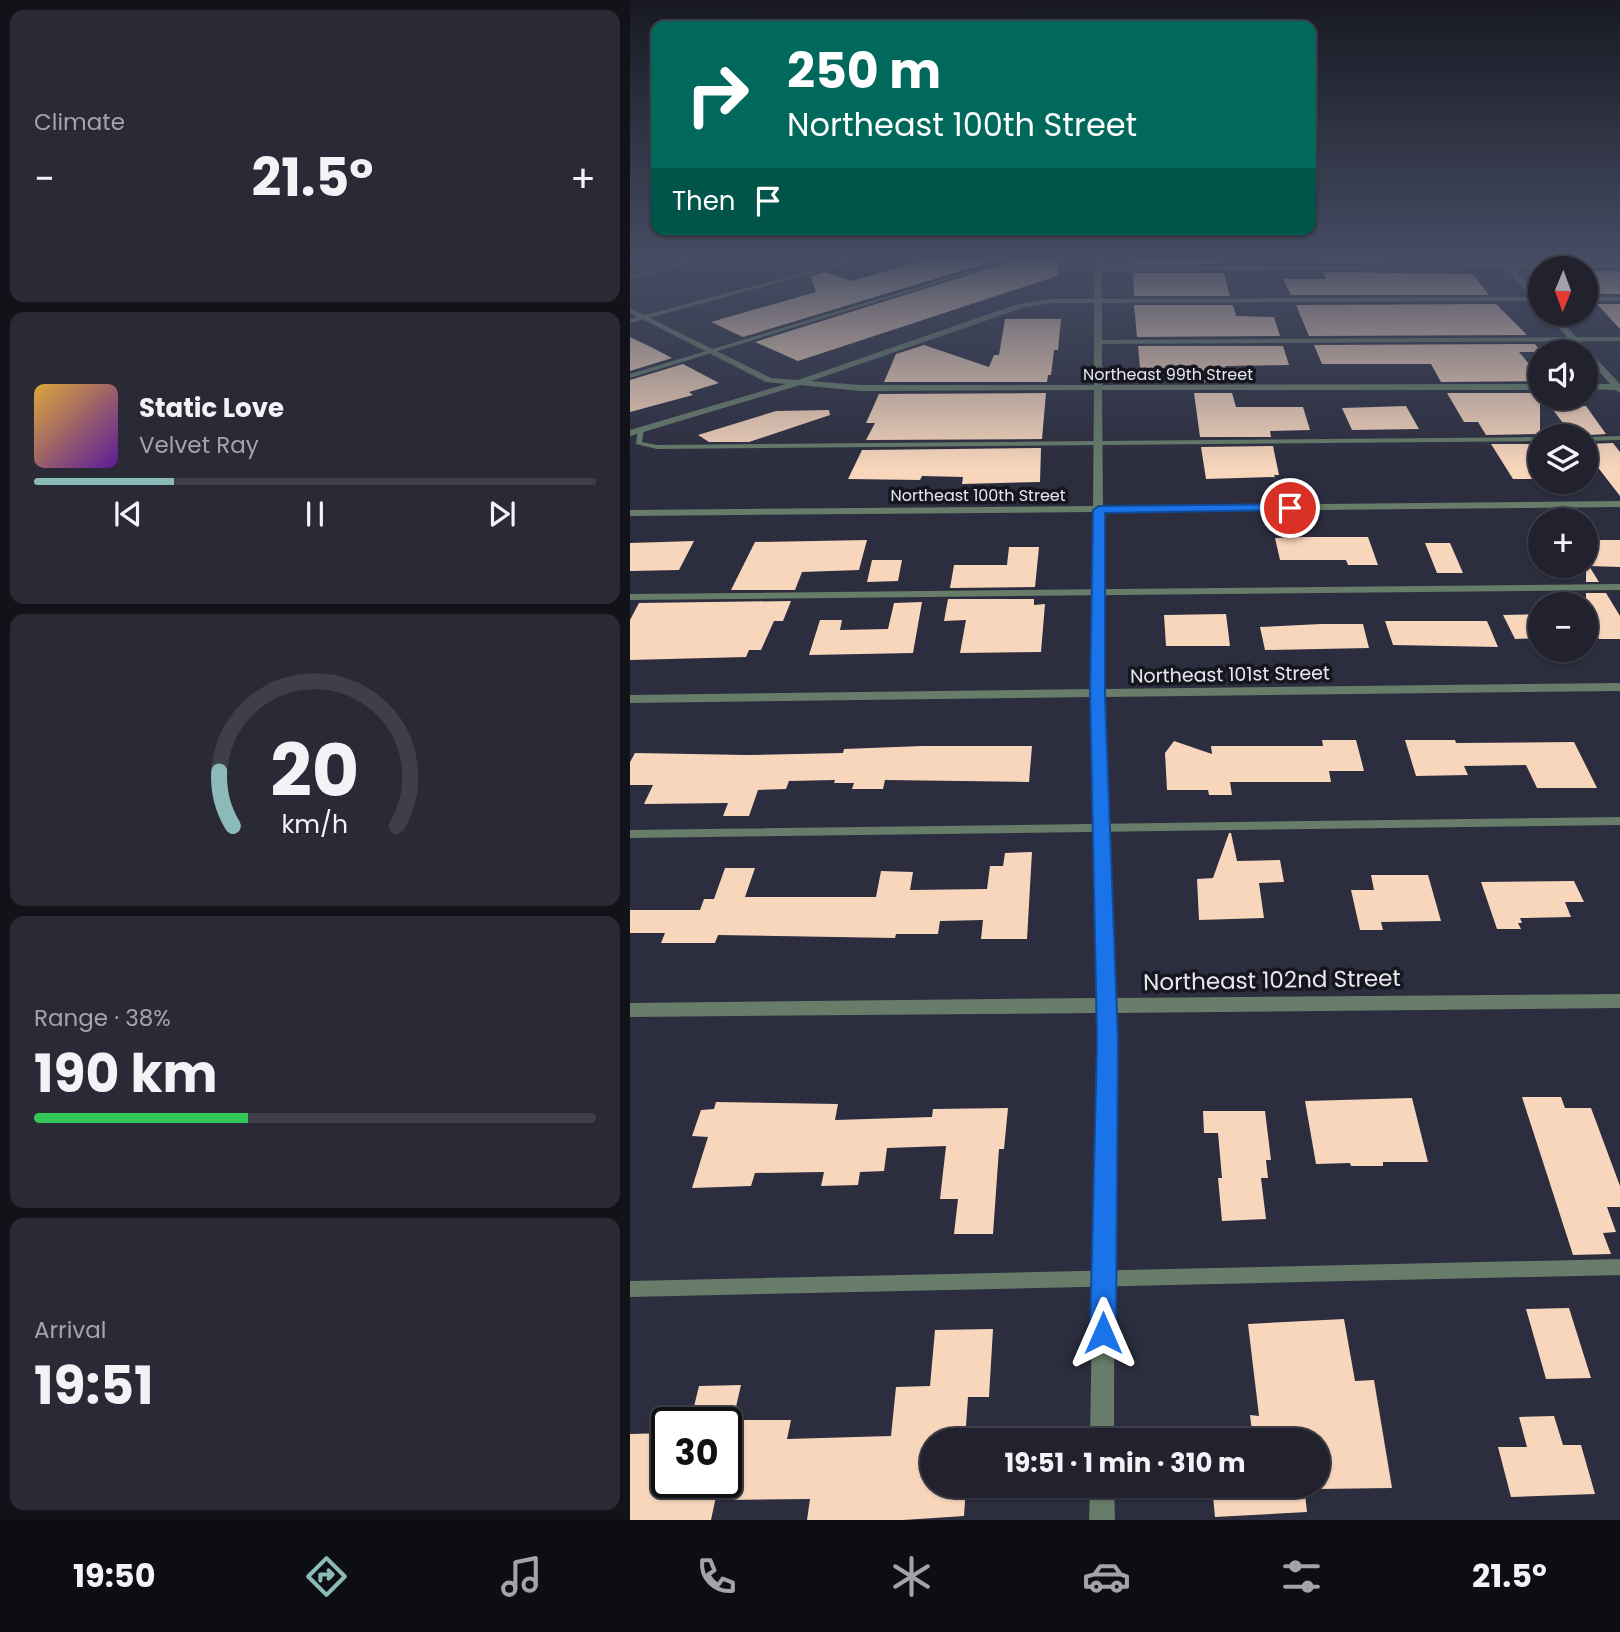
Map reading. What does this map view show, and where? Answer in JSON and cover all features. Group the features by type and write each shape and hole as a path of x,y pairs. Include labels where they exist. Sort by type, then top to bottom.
{"street":[{"path":"664,328 769,380 795,384"},
{"path":"630,433 795,384 957,328"},
{"path":"1098,328 1098,695 1107,1006 1102,1428"},
{"path":"1564,328 1574,339"},
{"path":"1598,366 1619,388"},
{"name":"Northeast 99th Street","path":"795,384 860,388 1528,387"},
{"path":"1598,387 1619,388"},
{"name":"Northeast 100th Street","path":"630,513 1620,504"},
{"name":"Northeast 101st Street","path":"630,699 1620,687"},
{"name":"Northeast 102nd Street","path":"630,1010 1620,1001"},
{"path":"1102,1498 1102,1520"}],"lane":[{"path":"630,376 787,328"},
{"path":"1098,342 1620,339"},
{"path":"642,429 638,443 657,447 1528,439"},
{"path":"1598,439 1620,438"},
{"path":"630,597 1620,587"},
{"path":"630,834 1620,821"},
{"path":"630,1289 1620,1267"}],"building":[{"path":"724,328 773,328 743,337"},
{"path":"800,328 899,328 798,361 755,342"},
{"path":"1004,328 1060,328 1058,350 1054,350 1051,375 1048,375 1047,382 884,382 896,354 924,345 989,367 994,355 999,355"},
{"path":"1136,328 1277,328 1280,336 1137,337"},
{"path":"1306,328 1520,328 1527,335 1309,336"},
{"path":"630,337 651,347 672,358 630,371"},
{"path":"1528,344 1528,352 1519,352 1528,363 1528,381 1441,382 1431,364 1322,364 1314,345"},
{"path":"1138,346 1283,346 1289,365 1225,366 1230,382 1192,382 1190,368 1140,368"},
{"path":"683,364 719,383 689,392 693,395 630,412 630,380"},
{"path":"1046,393 1042,439 866,440 875,423 866,423 879,394"},
{"path":"1194,393 1232,393 1236,407 1303,407 1310,430 1270,431 1271,437 1200,437"},
{"path":"1447,393 1528,393 1528,410 1540,410 1540,424 1528,424 1528,434 1486,435 1478,422 1464,422"},
{"path":"1406,406 1419,429 1352,430 1342,408"},
{"path":"829,410 830,415 749,442 709,442 698,435 776,411"},
{"path":"1553,410 1589,410 1606,434 1598,434 1598,424 1564,424"},
{"path":"1613,443 1620,452 1620,496 1598,468 1598,444"},
{"path":"1491,444 1528,444 1528,479 1513,479"},
{"path":"1273,446 1279,475 1274,475 1275,477 1206,479 1201,447"},
{"path":"1041,448 1040,482 962,484 963,477 922,476 920,480 848,479 862,450"},
{"path":"1368,537 1378,565 1348,565 1346,560 1280,560 1275,538"},
{"path":"867,540 859,570 802,572 795,590 731,590 755,542"},
{"path":"1598,540 1620,540 1620,567 1598,566"},
{"path":"694,541 679,570 630,571 630,543"},
{"path":"1425,543 1450,543 1463,573 1437,573"},
{"path":"1009,547 1039,547 1035,587 950,588 954,565 1007,565"},
{"path":"872,560 902,560 898,581 867,582"},
{"path":"1586,578 1596,578 1599,582 1586,582"},
{"path":"1598,593 1606,593 1620,616 1620,639 1599,639"},
{"path":"948,599 1034,599 1034,605 1045,604 1041,652 960,653 966,620 944,621"},
{"path":"791,601 783,621 774,621 761,650 749,650 746,657 630,660 630,620 639,603"},
{"path":"922,602 913,653 809,655 820,620 842,620 840,630 888,629 894,603"},
{"path":"1226,614 1230,646 1166,646 1164,615"},
{"path":"1528,614 1528,638 1515,639 1503,615"},
{"path":"1385,621 1487,621 1498,647 1393,645"},
{"path":"1363,624 1369,648 1265,650 1260,627"},
{"path":"1322,740 1356,740 1364,771 1329,771 1331,782 1230,782 1232,795 1209,795 1208,790 1167,790 1165,753 1174,741 1212,754 1211,746 1323,746"},
{"path":"1405,740 1455,740 1456,743 1574,742 1597,788 1537,788 1526,765 1464,766 1468,775 1416,776"},
{"path":"1032,746 1029,782 885,780 883,789 852,789 854,783 834,783 835,780 789,781 786,789 758,790 749,816 723,816 728,803 644,804 653,785 630,785 630,762 635,753 843,753 844,749"},
{"path":"1229,833 1237,861 1280,860 1284,882 1259,883 1264,918 1199,920 1197,879 1213,878"},
{"path":"1032,852 1027,939 981,939 983,920 940,921 938,934 896,934 895,938 718,935 715,943 661,943 665,933 630,933 630,910 700,910 704,899 714,899 725,868 755,868 745,897 876,897 881,871 913,872 910,890 987,889 990,866 1003,866 1005,853"},
{"path":"1371,875 1428,875 1441,921 1381,922 1383,930 1360,930 1351,890 1374,890"},
{"path":"1574,881 1584,902 1565,902 1571,917 1520,918 1522,923 1518,923 1521,929 1497,929 1481,882"},
{"path":"1522,1097 1561,1097 1565,1108 1591,1108 1620,1186 1620,1207 1607,1207 1616,1232 1603,1233 1611,1254 1573,1255"},
{"path":"1412,1098 1428,1162 1383,1162 1383,1166 1316,1164 1305,1101"},
{"path":"716,1102 838,1104 835,1120 932,1117 933,1109 1008,1108 1004,1149 999,1149 993,1234 954,1234 958,1199 940,1199 946,1146 887,1148 884,1171 860,1172 858,1185 821,1186 824,1172 755,1173 751,1186 692,1188 708,1137 692,1136 701,1110 714,1109"},
{"path":"1203,1111 1265,1111 1271,1160 1266,1160 1268,1178 1261,1178 1266,1219 1222,1221 1218,1133 1204,1133"},
{"path":"1569,1308 1591,1378 1546,1379 1526,1309"},
{"path":"1344,1319 1355,1381 1374,1380 1392,1488 1330,1489 1330,1428 1252,1428 1250,1415 1259,1416 1248,1324"},
{"path":"993,1329 989,1397 968,1397 966,1428 920,1428 920,1498 965,1498 964,1516 903,1520 807,1520 810,1499 726,1500 742,1498 742,1420 791,1420 787,1439 891,1436 896,1387 930,1386 935,1330"},
{"path":"741,1385 736,1407 694,1407 699,1386"},
{"path":"1554,1416 1563,1445 1581,1445 1595,1494 1511,1497 1498,1447 1527,1447 1519,1417"},
{"path":"651,1433 651,1498 716,1498 711,1520 630,1520 630,1434"},
{"path":"1213,1498 1305,1498 1307,1512 1215,1517"}],"route":[{"path":"1103,1333 1107,1006 1098,695 1099,510 1290,508"}]}
